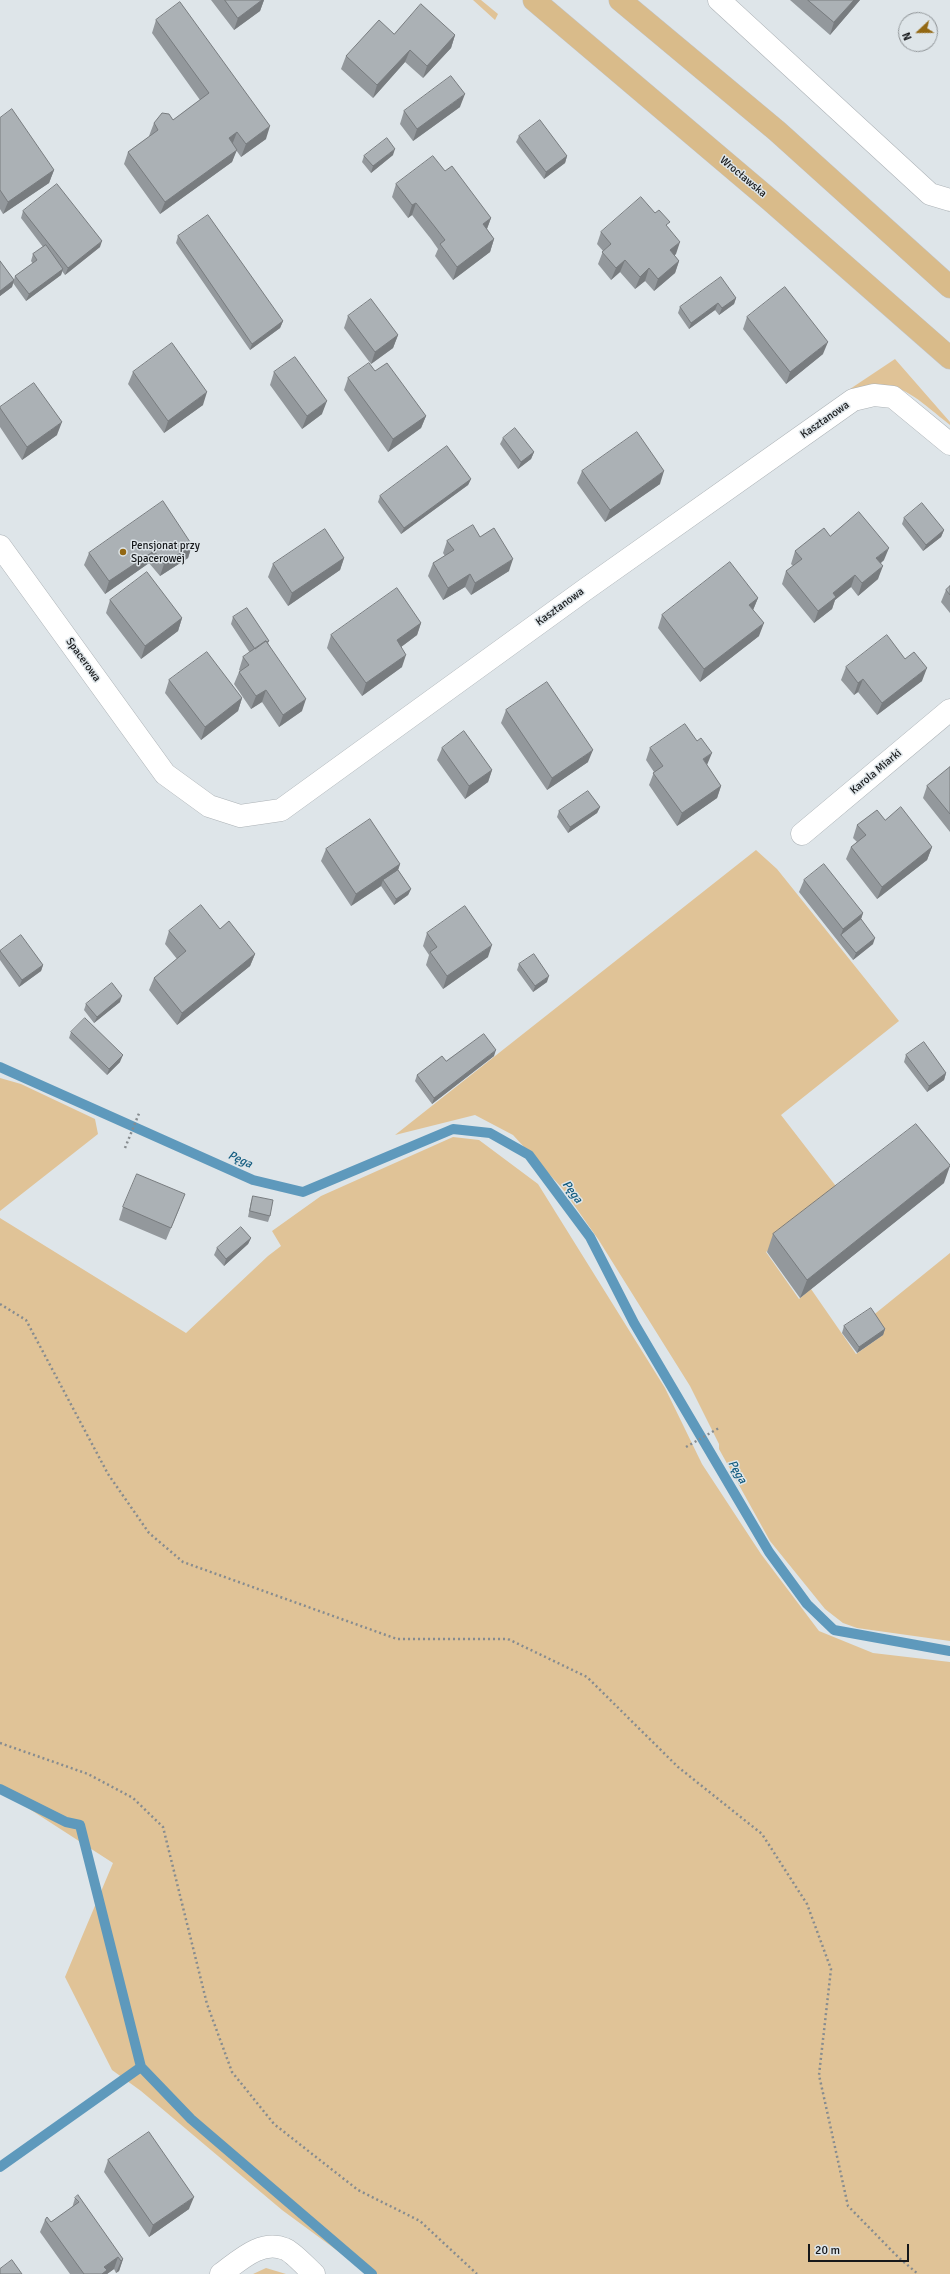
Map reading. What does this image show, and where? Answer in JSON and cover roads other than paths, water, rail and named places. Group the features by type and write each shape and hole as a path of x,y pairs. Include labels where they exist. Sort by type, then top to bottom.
{"main road":[{"name":"Wrocławska","path":"534,0 770,200 950,358"},
{"path":"620,0 777,131 950,287"}],"street":[{"path":"719,0 930,194 950,200"},
{"name":"Kasztanowa","path":"165,774 209,806 240,816 281,810 580,593 853,400 874,395 893,397 950,444"},
{"name":"Spacerowa","path":"0,546 165,774"},
{"name":"Karola Miarki","path":"802,834 950,710"},
{"path":"221,2274 249,2254 263,2247 286,2249 314,2274"}],"waterway":[{"name":"Pęga","path":"0,1067 253,1180 303,1192 453,1129 490,1133 529,1155 590,1237 634,1323 769,1552 807,1604 834,1630 950,1651"},
{"path":"0,1789 66,1822 80,1825 141,2067 191,2119 372,2274"},
{"path":"0,2167 141,2067"}],"place":[{"name":"Pensjonat przy Spacerowej","path":"123,552"}]}
